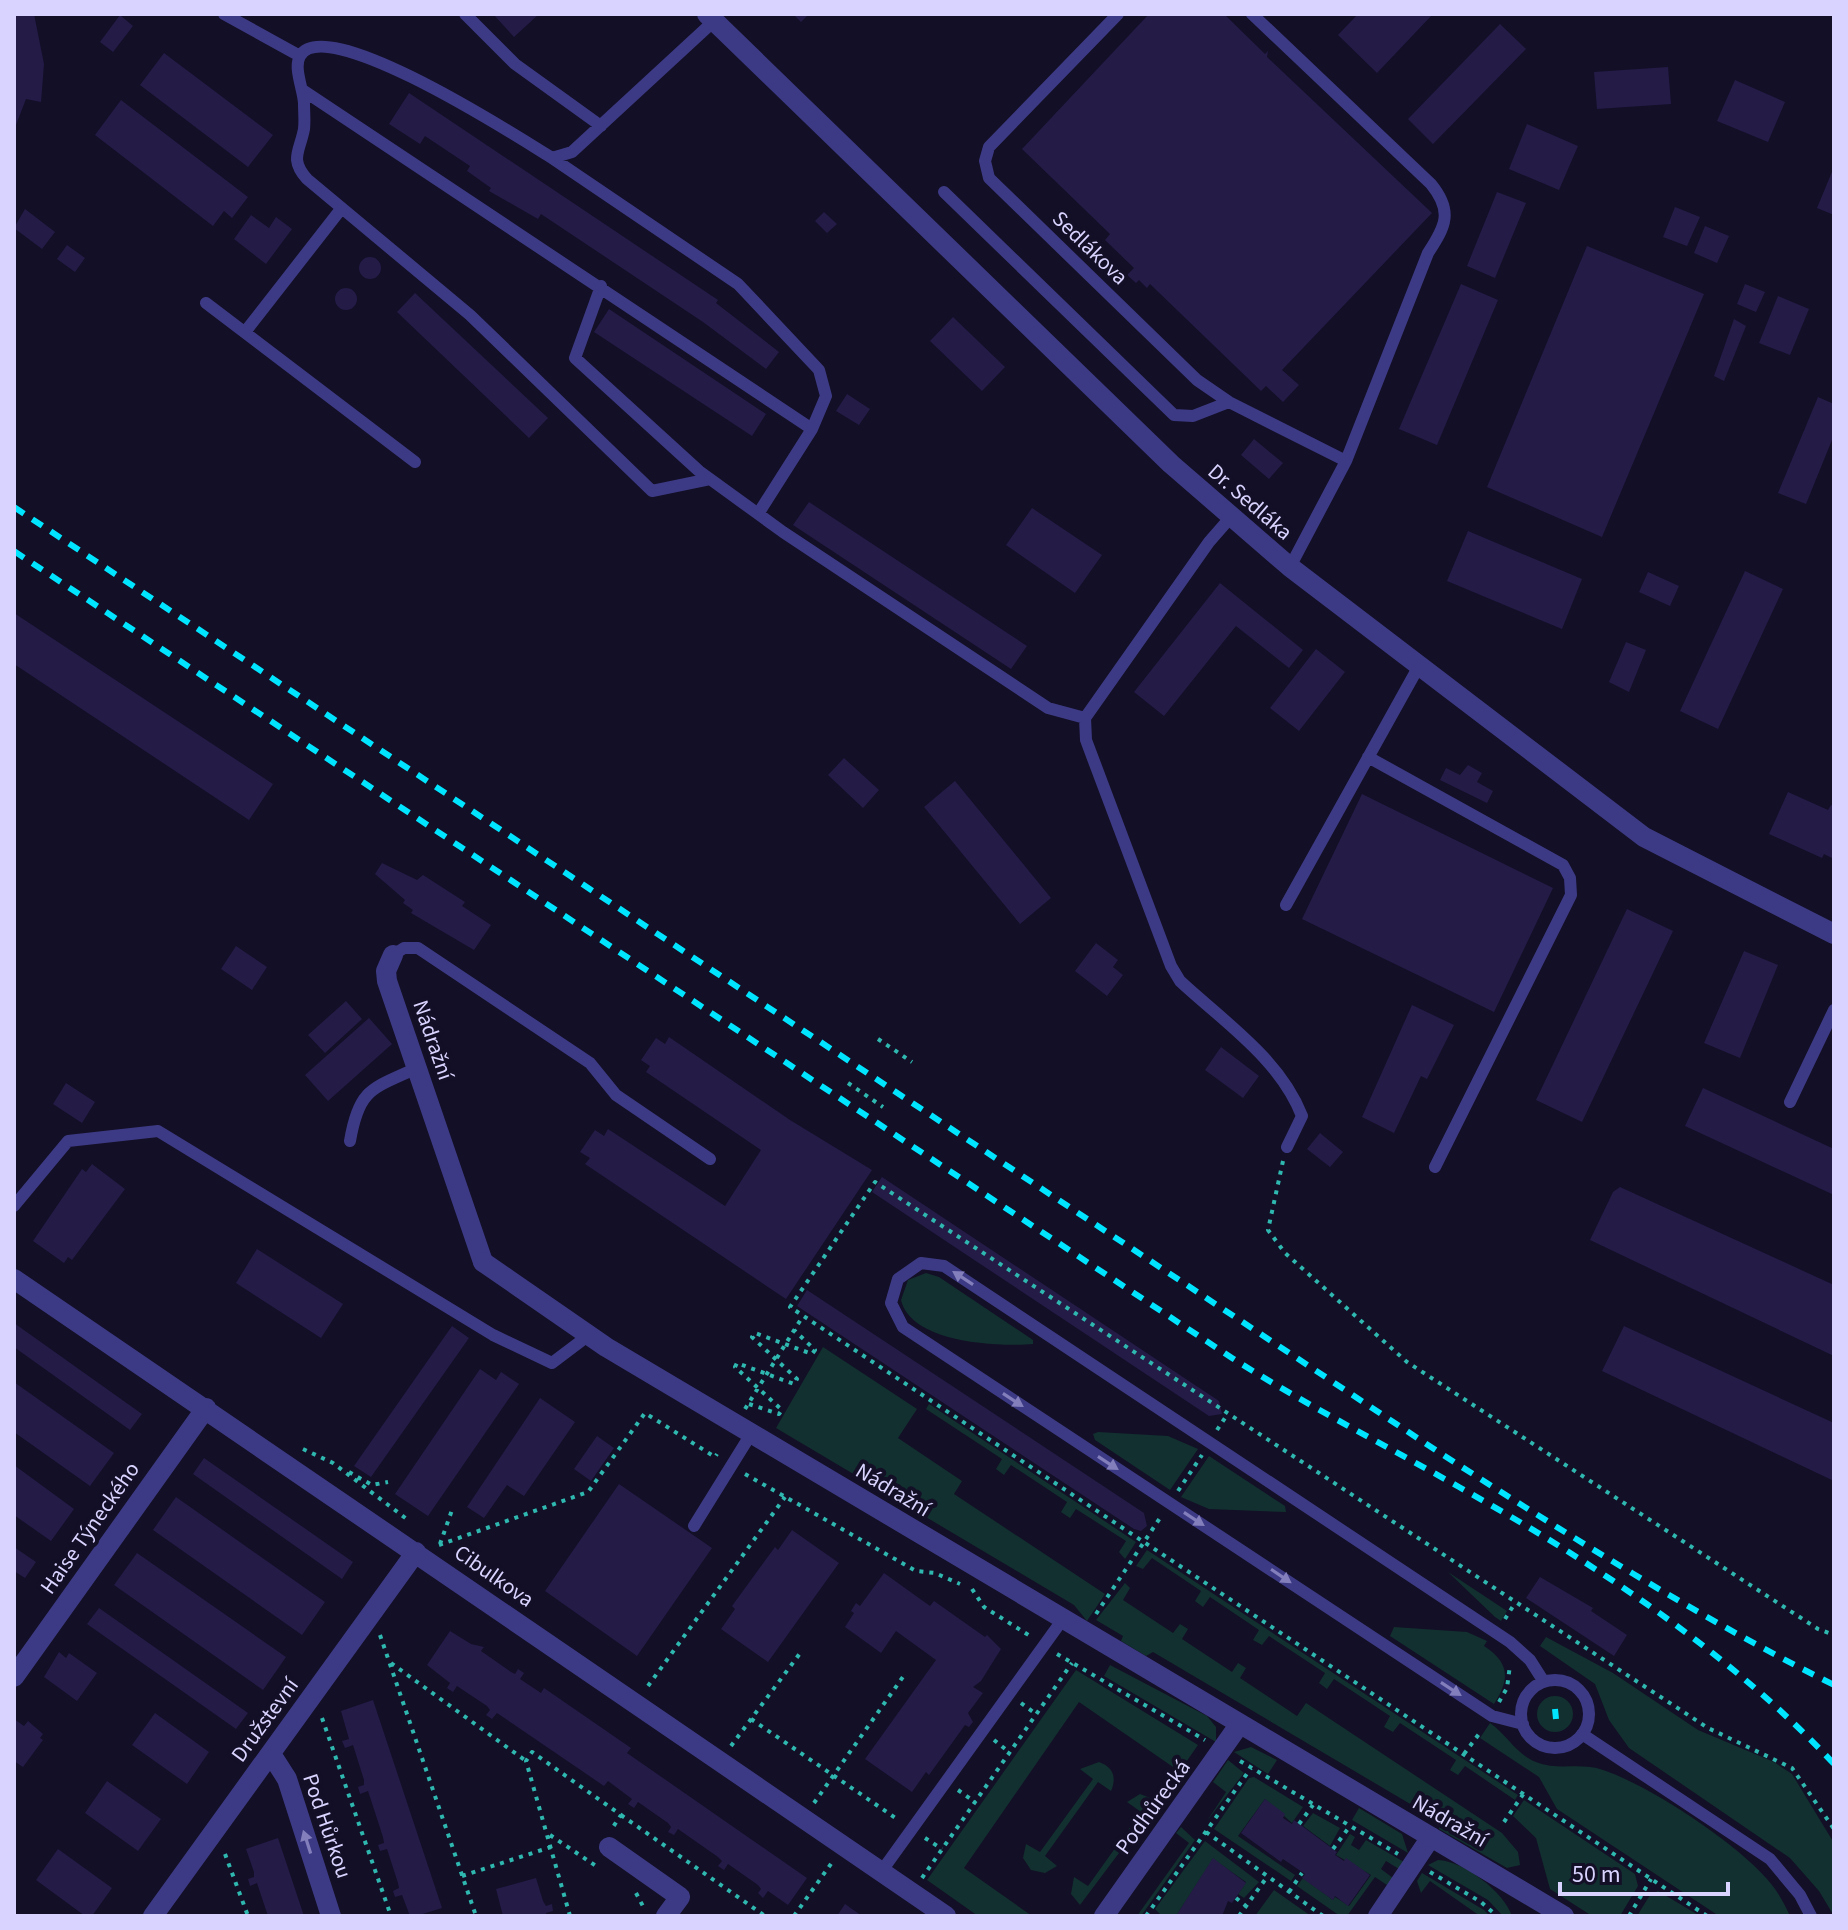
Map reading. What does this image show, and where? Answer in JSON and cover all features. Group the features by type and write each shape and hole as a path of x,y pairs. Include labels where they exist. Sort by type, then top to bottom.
{"street":[{"name":"Dr. Sedláka","path":"711,18 1230,518 1290,567 1644,837 1834,934"},
{"name":"Nádražní","path":"393,955 386,971 387,981 483,1262 589,1335 743,1429 1558,1914"},
{"name":"Cibulkova","path":"14,1279 946,1916"},
{"name":"Haise Týneckého","path":"14,1677 206,1408"},
{"name":"Družstevní","path":"153,1916 416,1552"},
{"name":"Podhůrecká","path":"1104,1916 1239,1725"},
{"name":"Pod Hůrkou","path":"271,1754 287,1779 331,1916"},
{"path":"1378,1916 1431,1837"},
{"path":"609,1847 680,1897 666,1916"}],"lane":[{"path":"224,14 300,56"},
{"path":"465,14 515,64 601,126"},
{"name":"Sedlákova","path":"1118,14 989,147 985,161 989,178 1197,380 1229,402 1346,461"},
{"path":"1252,14 1431,184 1447,210 1445,228 1428,253 1346,461 1290,567"},
{"path":"552,158 572,152 711,18"},
{"path":"710,479 652,491 470,315 307,179 295,163 304,129 304,91 297,66 300,56 309,47 322,44 358,52 472,109 552,158 738,284 789,335 819,370 826,396 812,429 758,514"},
{"path":"304,91 812,429"},
{"path":"944,192 1174,415 1193,416 1229,402"},
{"path":"245,332 341,209"},
{"path":"601,286 575,358 710,479 1048,708 1085,718"},
{"path":"206,303 415,462"},
{"path":"1230,518 1209,542 1085,718 1086,740 1171,966 1180,981 1277,1071 1293,1093 1302,1116 1287,1147"},
{"path":"1286,905 1419,666"},
{"path":"1368,757 1563,865 1570,878 1571,895 1435,1167"},
{"path":"393,955 404,948 418,948 590,1063 616,1095 710,1159"},
{"path":"1790,1102 1834,1010"},
{"path":"350,1141 355,1109 371,1089 417,1068"},
{"path":"14,1206 68,1141 158,1131 493,1335 552,1363 589,1335"},
{"path":"1523,1724 1492,1716 903,1327 893,1312 892,1292 904,1271 931,1262 944,1266 1496,1632 1523,1652 1544,1682"},
{"path":"694,1526 731,1466 743,1429"},
{"path":"881,1872 1063,1619"},
{"path":"1544,1682 1567,1683 1583,1695 1589,1718 1582,1734 1566,1746 1549,1748 1534,1741 1523,1724 1526,1697 1544,1682"},
{"path":"1582,1734 1761,1852 1785,1875 1811,1916"}],"path":[{"path":"878,1039 912,1062"},
{"path":"848,1083 883,1107"},
{"path":"1287,1147 1268,1230 1285,1253 1407,1362 1818,1629 1834,1635"},
{"path":"1707,1916 790,1307 875,1182 1708,1728 1785,1763 1804,1780 1834,1829"},
{"path":"793,1329 815,1350 812,1354 785,1344 755,1333 752,1337 776,1359 797,1379 794,1384 767,1373 737,1363 735,1367 759,1387 782,1410 779,1414 749,1404 759,1387 767,1373 776,1359 785,1344 793,1329 803,1316"},
{"path":"416,1552 588,1492 645,1413 715,1457 916,1571 935,1573 973,1590 984,1607 1044,1646 1481,1902 1497,1916"},
{"path":"1092,1621 1227,1415"},
{"path":"715,1457 743,1429"},
{"path":"333,1463 372,1485 388,1482"},
{"path":"636,1703 785,1497"},
{"path":"440,1545 452,1510"},
{"path":"1464,1754 1492,1716 1511,1673 1509,1663 1489,1644 1515,1603"},
{"path":"370,1642 378,1630 476,1916"},
{"path":"1093,1675 1109,1647"},
{"path":"720,1761 801,1652"},
{"path":"389,1662 526,1761 570,1916"},
{"path":"912,1893 1072,1663"},
{"path":"804,1818 905,1674"},
{"path":"319,1711 391,1916"},
{"path":"751,1719 942,1849"},
{"path":"526,1761 532,1752 765,1916"},
{"path":"1146,1916 1252,1768"},
{"path":"1504,1822 1524,1793"},
{"path":"1299,1824 1313,1805"},
{"path":"609,1847 603,1842 621,1815"},
{"path":"1333,1849 1350,1826"},
{"path":"1206,1832 1323,1916"},
{"path":"549,1834 600,1869"},
{"path":"794,1916 844,1846"},
{"path":"462,1876 551,1847"},
{"path":"213,1859 221,1848 248,1916"},
{"path":"1289,1892 1302,1873"},
{"path":"1239,1916 1267,1877"},
{"path":"1629,1916 1651,1879"},
{"path":"625,1886 645,1904 646,1916"},
{"path":"1236,1898 1246,1906"}],"green space":[{"path":"926,1273 939,1277 1033,1340 1033,1344 978,1343 938,1334 921,1325 908,1314 901,1300 908,1280"},
{"path":"823,1347 917,1409 898,1438 962,1481 954,1494 1105,1594 1087,1621 1074,1605 776,1428"},
{"path":"929,1404 1136,1542 1125,1559 1119,1552 1126,1541 1076,1509 1070,1518 1061,1512 1067,1502 1011,1465 1004,1475 996,1469 1002,1459 926,1409"},
{"path":"1093,1434 1168,1436 1198,1449 1170,1490 1095,1440"},
{"path":"1209,1456 1285,1506 1286,1512 1209,1509 1181,1497"},
{"path":"1147,1550 1518,1795 1515,1800 1465,1766 1458,1775 1450,1770 1456,1760 1400,1723 1393,1732 1384,1727 1390,1716 1334,1679 1327,1689 1319,1683 1325,1673 1269,1636 1262,1645 1253,1640 1259,1630 1210,1597 1203,1607 1195,1601 1201,1591 1152,1558 1143,1569 1136,1566"},
{"path":"1448,1572 1507,1611 1501,1621 1495,1617"},
{"path":"1125,1583 1130,1588 1123,1600 1173,1633 1180,1624 1188,1629 1182,1639 1232,1672 1238,1663 1246,1668 1240,1678 1297,1716 1306,1703 1502,1833 1518,1852 1520,1865 1507,1868 1439,1829 1439,1821 1153,1652 1146,1656 1121,1641 1123,1636 1096,1620"},
{"path":"1394,1627 1467,1632 1487,1641 1484,1646 1499,1659 1505,1672 1503,1687 1494,1704 1390,1636"},
{"path":"1546,1637 1613,1673 1698,1730 1774,1762 1792,1774 1834,1843 1834,1916 1819,1891 1790,1858 1629,1748 1609,1720 1595,1684 1540,1646"},
{"path":"1110,1665 1207,1716 1216,1727 1216,1742 1104,1676"},
{"path":"1076,1670 1198,1745 1170,1785 1163,1782 1173,1767 1079,1702 964,1868 1032,1916 978,1916 927,1880"},
{"path":"1555,1696 1568,1701 1573,1714 1568,1727 1555,1732 1542,1727 1537,1714 1542,1701"},
{"path":"1490,1723 1523,1755 1536,1762 1603,1770 1644,1788 1691,1817 1735,1849 1767,1879 1790,1916 1719,1916 1557,1809 1539,1777 1480,1738"},
{"path":"1251,1747 1277,1760 1268,1774 1234,1752"},
{"path":"1228,1760 1244,1773 1207,1821 1226,1792 1213,1782"},
{"path":"1099,1762 1112,1773 1114,1781 1111,1791 1098,1782 1045,1856 1057,1866 1045,1873 1031,1870 1023,1858 1026,1844 1040,1852 1093,1779 1080,1769"},
{"path":"1254,1777 1303,1807 1292,1823 1265,1799 1238,1836 1295,1875 1291,1881 1214,1829 1249,1778"},
{"path":"1140,1794 1158,1801 1080,1905 1071,1894 1074,1877 1088,1886 1141,1812 1127,1802"},
{"path":"1524,1800 1635,1874 1638,1886 1620,1916 1592,1916 1550,1889 1536,1838 1513,1816"},
{"path":"1359,1808 1402,1834 1408,1853 1352,1820"},
{"path":"1313,1813 1340,1828 1330,1846 1303,1826"},
{"path":"1181,1827 1195,1840 1141,1916 1137,1916 1189,1843 1176,1833"},
{"path":"1350,1834 1355,1837 1351,1845 1359,1850 1366,1840 1404,1862 1399,1869 1386,1861 1381,1869 1393,1878 1387,1885 1375,1877 1347,1916 1340,1916 1297,1886 1303,1878 1333,1900 1335,1897 1349,1906 1371,1875 1336,1855"},
{"path":"1205,1841 1259,1882 1244,1898 1238,1894 1246,1882 1213,1859 1176,1916 1162,1916 1155,1909"},
{"path":"1438,1860 1459,1866 1482,1879 1501,1897 1512,1916 1503,1916 1488,1900 1428,1865"},
{"path":"1422,1873 1490,1916 1480,1916 1430,1881 1421,1893 1417,1881"},
{"path":"1274,1890 1311,1916 1255,1916"},
{"path":"1658,1891 1700,1916 1637,1916 1650,1895"}],"building":[{"path":"14,14 34,14 44,64 41,102 26,99 14,130"},
{"path":"493,14 539,14 514,37"},
{"path":"793,14 809,14 801,22"},
{"path":"1149,14 1224,14 1265,54 1268,51 1267,57 1432,213 1282,370 1299,385 1283,402 1266,386 1261,391 1150,284 1147,288 1127,275 1134,268 1105,240 1110,234 1022,149"},
{"path":"1358,14 1433,14 1377,73 1338,35"},
{"path":"120,15 133,26 113,52 100,42"},
{"path":"1500,24 1526,49 1433,144 1408,119"},
{"path":"164,53 273,135 248,167 140,85"},
{"path":"1668,67 1671,104 1597,109 1594,72"},
{"path":"1735,80 1785,102 1768,142 1717,121"},
{"path":"409,93 718,300 716,303 779,352 766,369 703,322 541,214 538,219 489,191 491,188 467,171 470,166 425,136 420,144 389,124"},
{"path":"121,100 248,197 232,218 224,211 213,226 95,135"},
{"path":"1527,124 1578,146 1559,190 1509,169"},
{"path":"1834,167 1834,215 1817,208"},
{"path":"1497,192 1526,203 1495,278 1467,266"},
{"path":"1675,207 1700,217 1687,246 1663,237"},
{"path":"25,209 55,232 42,249 14,228"},
{"path":"824,212 837,224 827,233 815,221"},
{"path":"251,215 269,228 276,217 292,229 266,264 234,239"},
{"path":"1705,226 1729,236 1717,263 1694,253"},
{"path":"67,245 85,258 75,272 57,259"},
{"path":"1587,246 1704,294 1602,537 1487,487"},
{"path":"370,257 378,260 381,268 378,276 370,279 362,276 359,268 362,260"},
{"path":"1461,284 1498,300 1437,445 1399,429"},
{"path":"1745,284 1765,292 1756,312 1737,304"},
{"path":"346,288 354,291 357,299 354,307 346,310 338,307 335,299 338,291"},
{"path":"415,293 548,418 529,438 397,312"},
{"path":"1778,296 1809,309 1790,355 1759,343"},
{"path":"609,309 766,414 752,436 594,332"},
{"path":"953,317 1005,367 982,391 930,341"},
{"path":"1734,319 1746,326 1724,381 1714,376"},
{"path":"847,394 870,409 859,425 836,411"},
{"path":"1818,397 1834,404 1834,435 1806,504 1778,493"},
{"path":"1254,439 1283,463 1269,479 1241,455"},
{"path":"809,502 1027,646 1011,669 793,525"},
{"path":"1032,508 1102,555 1075,593 1006,545"},
{"path":"1468,531 1582,579 1562,629 1447,581"},
{"path":"1745,571 1783,589 1718,729 1680,711"},
{"path":"1648,572 1679,586 1670,606 1639,592"},
{"path":"1220,583 1303,650 1289,668 1236,626 1164,716 1134,692"},
{"path":"14,613 273,784 249,820 14,664"},
{"path":"1626,642 1646,650 1629,692 1609,682"},
{"path":"1316,649 1345,672 1299,731 1270,708"},
{"path":"844,758 879,790 863,808 828,775"},
{"path":"1468,765 1482,773 1477,782 1493,791 1487,803 1440,780 1446,768 1460,775"},
{"path":"955,781 1051,898 1020,924 924,807"},
{"path":"1788,792 1828,810 1831,805 1834,806 1834,859 1824,854 1822,858 1769,834"},
{"path":"1362,794 1553,888 1494,1012 1302,919"},
{"path":"382,863 417,880 423,875 465,902 462,906 491,925 474,950 411,913 413,910 403,903 405,900 375,874"},
{"path":"1627,909 1673,931 1582,1122 1536,1100"},
{"path":"1096,943 1118,960 1113,967 1123,975 1107,996 1075,971"},
{"path":"236,946 267,967 252,990 221,969"},
{"path":"1744,951 1778,965 1740,1058 1704,1043"},
{"path":"346,1001 362,1019 325,1053 308,1035"},
{"path":"1412,1005 1454,1025 1427,1079 1421,1076 1394,1133 1362,1117"},
{"path":"369,1018 392,1044 328,1101 305,1075"},
{"path":"669,1037 790,1120 872,1170 786,1299 585,1164 590,1158 580,1152 595,1130 604,1136 608,1129 725,1206 761,1150 646,1072 650,1066 641,1060 656,1038 665,1044"},
{"path":"1221,1047 1259,1076 1243,1098 1205,1070"},
{"path":"66,1083 95,1102 82,1123 53,1104"},
{"path":"1703,1088 1834,1149 1834,1195 1685,1126"},
{"path":"1320,1133 1343,1152 1330,1167 1307,1149"},
{"path":"92,1164 125,1189 72,1260 68,1257 64,1263 33,1241 82,1169 86,1172"},
{"path":"882,1177 1219,1401 1222,1414 1209,1416 872,1192"},
{"path":"1620,1187 1834,1285 1834,1356 1590,1240 1613,1192"},
{"path":"257,1249 343,1304 321,1338 236,1283"},
{"path":"807,1290 1144,1513 1147,1526 1141,1531 1134,1529 797,1306"},
{"path":"14,1323 142,1414 130,1430 14,1347"},
{"path":"452,1326 469,1338 371,1477 354,1466"},
{"path":"1624,1326 1834,1423 1834,1481 1602,1371"},
{"path":"480,1369 496,1380 501,1372 519,1384 428,1516 395,1494"},
{"path":"14,1382 114,1453 90,1486 14,1432"},
{"path":"540,1398 575,1422 524,1496 507,1485 484,1518 467,1507"},
{"path":"597,1436 614,1448 591,1481 574,1469"},
{"path":"204,1458 353,1562 342,1579 193,1474"},
{"path":"14,1465 74,1509 51,1541 14,1515"},
{"path":"619,1484 712,1548 637,1656 545,1591"},
{"path":"176,1497 325,1602 302,1635 153,1530"},
{"path":"792,1530 839,1563 768,1662 721,1629 735,1609 732,1606 775,1547 778,1550"},
{"path":"14,1547 36,1562 25,1578 14,1571"},
{"path":"137,1553 286,1657 263,1690 114,1585"},
{"path":"884,1573 930,1606 934,1601 985,1637 987,1635 1001,1649 981,1681 973,1687 983,1693 968,1713 973,1722 969,1727 965,1725 929,1775 926,1772 912,1792 865,1759 936,1660 896,1631 881,1653 845,1627 856,1603 860,1606"},
{"path":"1540,1577 1593,1608 1591,1611 1627,1635 1614,1656 1526,1598"},
{"path":"99,1608 248,1713 236,1729 87,1624"},
{"path":"450,1631 471,1644 484,1647 481,1651 511,1672 515,1674 518,1669 524,1673 520,1679 541,1693 544,1688 631,1748 627,1753 807,1878 788,1905 768,1891 763,1898 758,1893 761,1889 758,1885 728,1864 724,1870 718,1866 722,1861 718,1857 678,1829 674,1835 668,1832 671,1827 668,1823 638,1802 634,1808 628,1804 632,1799 608,1781 604,1786 497,1713 492,1719 486,1715 490,1710 487,1706 457,1686 453,1692 447,1688 450,1683 427,1665"},
{"path":"59,1652 66,1658 69,1653 97,1673 77,1701 44,1677"},
{"path":"373,1700 442,1908 416,1916 410,1916 402,1895 395,1897 393,1891 399,1888 398,1883 387,1849 380,1851 378,1845 384,1843 383,1837 368,1791 360,1794 358,1787 364,1785 364,1780 353,1745 345,1748 342,1741 349,1739 341,1711"},
{"path":"155,1713 209,1752 187,1784 132,1745"},
{"path":"14,1719 24,1726 28,1721 43,1734 40,1738 43,1740 23,1767 14,1761"},
{"path":"107,1781 161,1819 138,1851 85,1813"},
{"path":"1265,1799 1285,1814 1283,1818 1292,1824 1294,1820 1337,1852 1335,1855 1344,1861 1346,1858 1370,1875 1348,1906 1335,1896 1333,1900 1302,1878 1305,1874 1283,1859 1281,1862 1241,1833"},
{"path":"278,1838 304,1916 268,1916 257,1883 250,1886 248,1879 254,1877 254,1872 246,1849"},
{"path":"58,1849 112,1888 92,1916 85,1916 36,1880"},
{"path":"1213,1858 1246,1883 1232,1903 1228,1901 1222,1916 1176,1916"},
{"path":"536,1878 543,1901 546,1906 552,1904 553,1911 546,1913 547,1916 503,1916 496,1889"},
{"path":"845,1904 862,1916 837,1916"}],"railway":[{"path":"14,507 1440,1453 1683,1603 1834,1685"},
{"path":"14,551 1232,1358 1509,1515 1608,1578 1705,1647 1751,1685 1834,1764"},
{"path":"1555,1709 1556,1719"}]}
